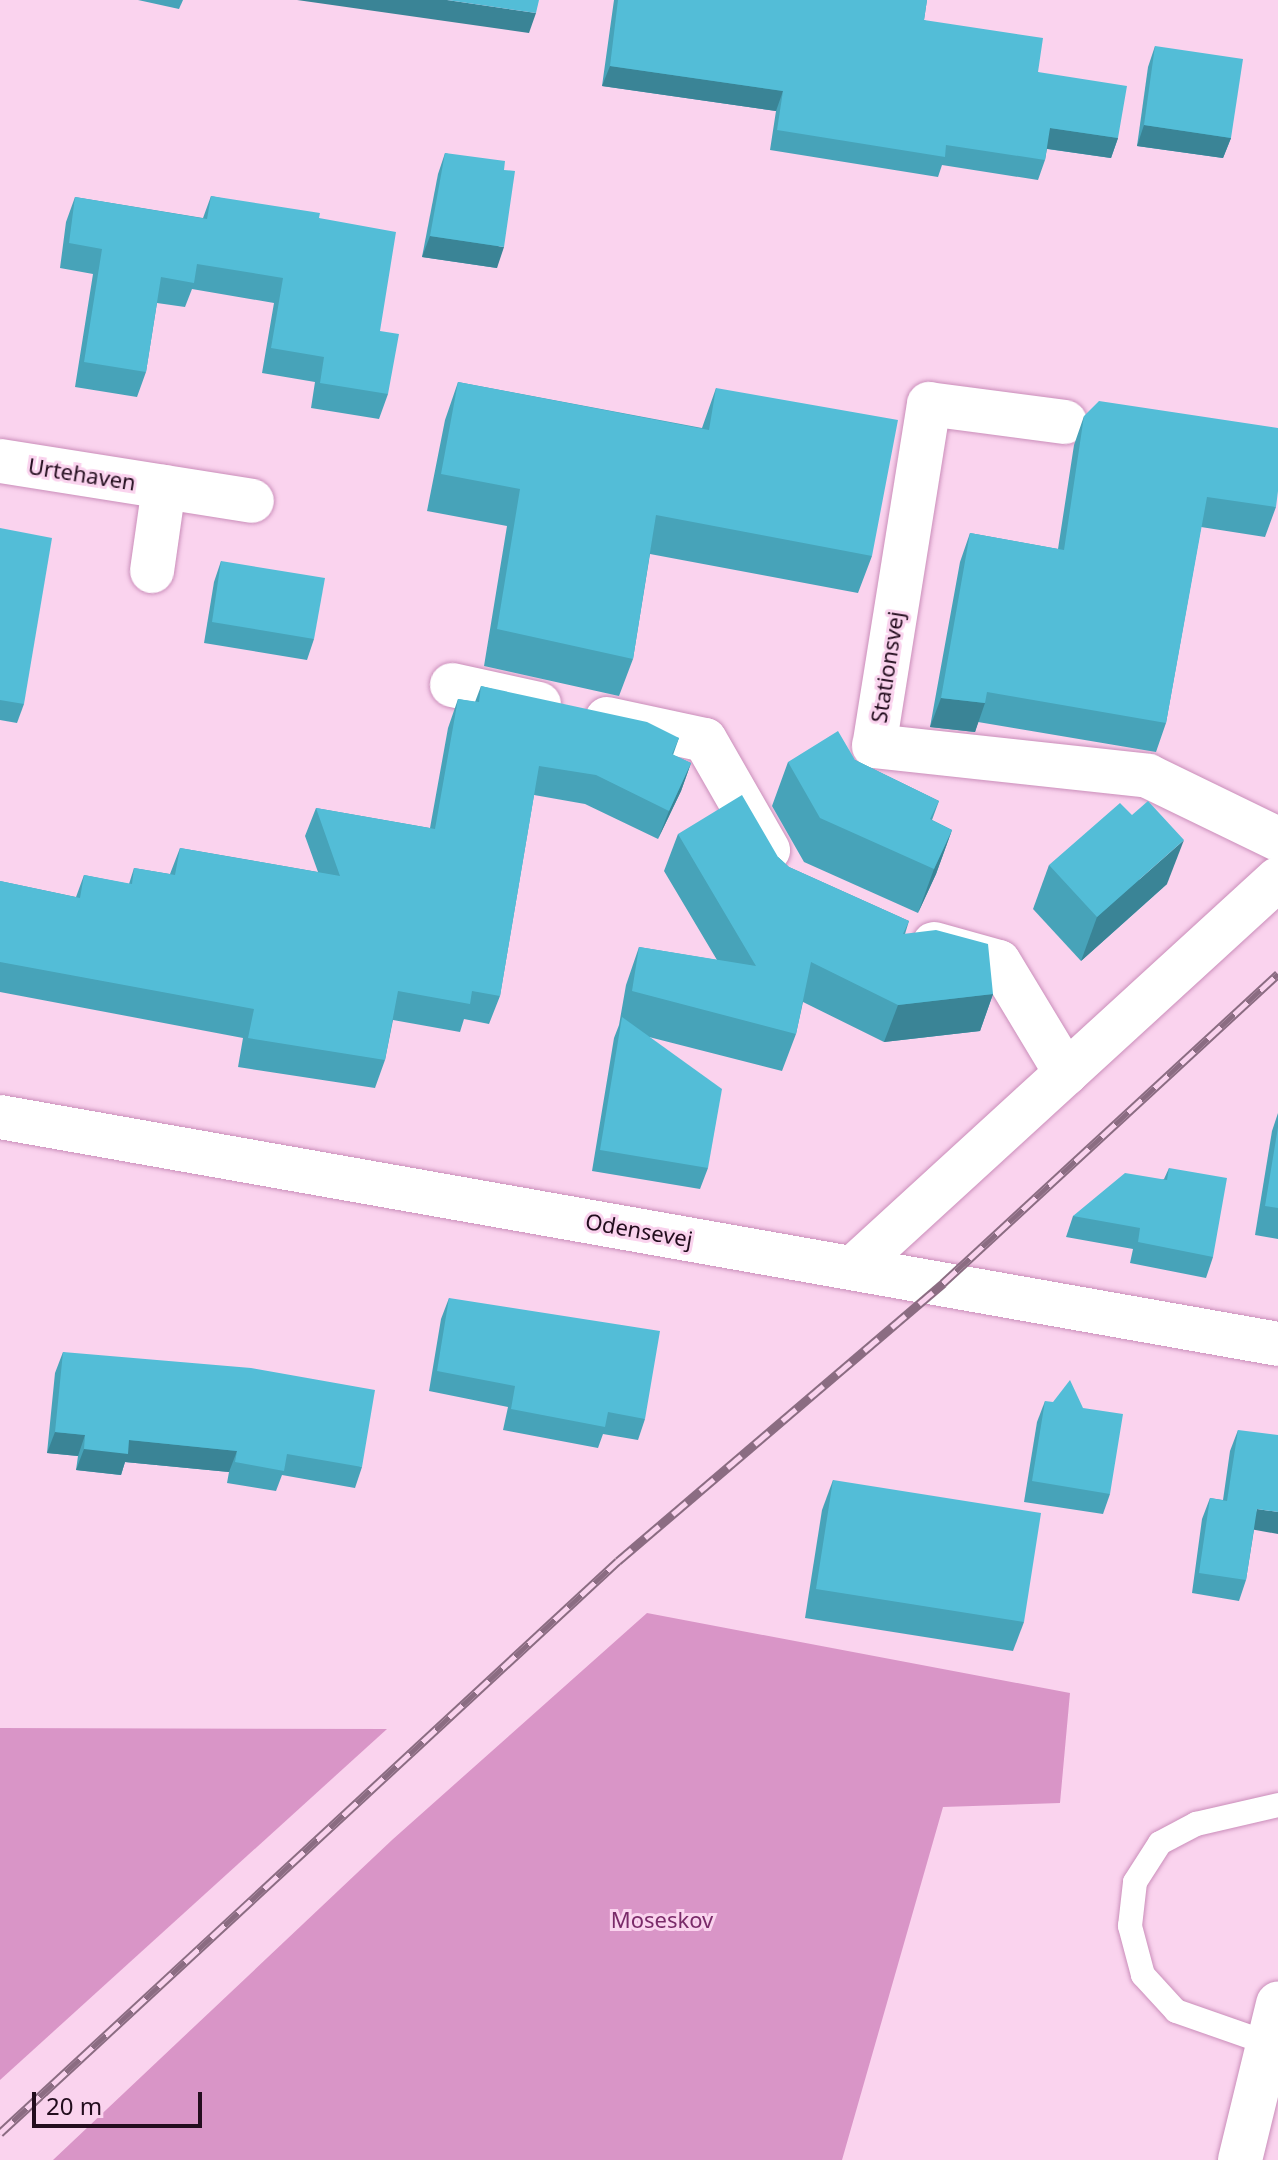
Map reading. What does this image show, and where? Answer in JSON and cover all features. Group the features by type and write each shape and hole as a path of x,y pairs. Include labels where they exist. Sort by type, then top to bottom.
{"street":[{"name":"Stationsvej","path":"1065,422 929,404 874,746 1148,776 1278,839"},
{"name":"Urtehaven","path":"0,461 252,501"},
{"name":"Urtehaven","path":"152,571 164,487"},
{"path":"452,685 705,740 786,882"},
{"path":"853,1268 1278,879"},
{"path":"900,933 999,962 1066,1073"},
{"name":"Odensevej","path":"0,1117 1278,1344"},
{"path":"1240,2160 1275,2032"}],"lane":[{"path":"1275,2032 1176,2011 1143,1975 1130,1926 1135,1882 1160,1843 1196,1824 1278,1805"}],"green space":[{"name":"Moseskov","path":"647,1613 1070,1693 1060,1803 943,1807 842,2160 53,2160 392,1840"},
{"path":"0,1728 387,1729 0,2080"}],"building":[{"path":"447,0 539,0 536,13"},
{"path":"618,0 927,0 924,20 1043,38 1038,72 1127,86 1118,138 1050,128 1045,160 946,145 945,157 777,130 783,91 610,66"},
{"path":"1155,46 1243,59 1231,138 1144,125"},
{"path":"445,153 505,161 504,170 515,171 504,247 430,236"},
{"path":"211,196 320,213 319,218 396,232 380,331 399,334 388,394 320,383 324,357 271,348 283,278 197,264 194,283 161,277 146,372 84,362 102,249 69,243 75,197 207,219"},
{"path":"458,382 709,430 716,388 898,420 872,556 656,515 633,659 497,629 520,489 441,474"},
{"path":"1099,401 1278,428 1276,507 1207,497 1166,723 987,692 985,703 941,698 970,533 1064,550 1084,416"},
{"path":"0,528 52,538 24,704 0,700"},
{"path":"221,561 325,578 314,639 212,622"},
{"path":"481,686 647,722 679,738 672,754 691,763 669,811 596,775 539,766 500,996 472,991 470,1004 398,991 385,1060 248,1038 254,1009 0,962 0,881 80,898 84,875 132,884 134,868 175,875 180,848 340,876 316,808 435,829 458,699 479,702"},
{"path":"838,731 855,760 939,801 930,819 952,830 934,869 820,818 788,762"},
{"path":"742,795 778,857 789,867 909,921 903,934 936,930 988,944 993,994 898,1005 811,962 796,1034 632,991 639,947 756,966 678,834"},
{"path":"1148,801 1184,840 1097,917 1049,865 1120,803 1132,815"},
{"path":"622,1017 722,1089 708,1168 600,1150"},
{"path":"1278,1127 1278,1208 1265,1206"},
{"path":"1169,1168 1227,1178 1213,1257 1138,1242 1140,1228 1073,1216 1125,1173 1167,1180"},
{"path":"449,1298 660,1331 645,1419 608,1412 605,1427 511,1409 515,1386 437,1371"},
{"path":"63,1352 251,1368 375,1390 362,1467 287,1454 284,1471 235,1462 237,1451 129,1440 128,1454 84,1449 85,1435 55,1432"},
{"path":"1070,1380 1083,1408 1123,1414 1110,1494 1032,1481 1045,1401 1053,1402"},
{"path":"1238,1430 1278,1435 1278,1512 1257,1509 1246,1580 1199,1573 1210,1498 1227,1501"},
{"path":"833,1480 1041,1513 1024,1622 816,1589"}],"railway":[{"path":"0,2133 618,1561 943,1283 1278,974"}]}
